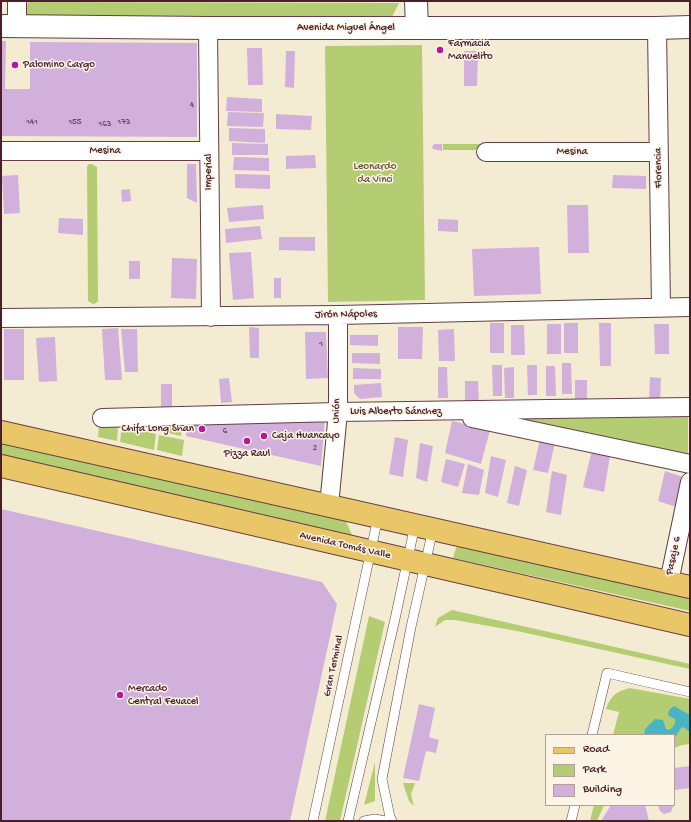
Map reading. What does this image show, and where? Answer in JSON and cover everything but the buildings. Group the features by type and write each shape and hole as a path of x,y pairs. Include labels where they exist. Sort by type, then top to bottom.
{"main road":[{"path":"1,432 690,587"},
{"name":"Avenida Tomás Valle","path":"1,466 690,625"}],"street":[{"path":"9,26 17,1"},
{"path":"416,1 417,28"},
{"name":"Avenida Miguel Ángel","path":"9,26 208,28 690,27"},
{"name":"Imperial","path":"208,28 211,317"},
{"name":"Florencia","path":"657,28 661,308"},
{"name":"Mesina","path":"1,151 209,151"},
{"name":"Mesina","path":"486,152 658,152"},
{"name":"Jirón Nápoles","path":"1,318 338,315 690,307"},
{"name":"Unión","path":"329,506 338,412 338,315"},
{"name":"Luis Alberto Sánchez","path":"102,418 338,412 690,407"},
{"path":"454,411 481,420 690,464"},
{"name":"Pasaje 6","path":"669,582 690,482"}],"lane":[{"name":"Gran Terminal","path":"313,821 378,517"},
{"path":"392,821 382,779 416,562 424,527"},
{"path":"348,821 395,619 416,562 424,527"},
{"path":"592,734 607,673 690,692"},
{"path":"571,821 575,806"},
{"path":"364,821 375,819 385,821"}],"green space":[{"path":"28,2 399,3 390,21 30,20 25,11"},
{"name":"Leonardo da Vinci","path":"422,45 425,300 328,302 325,46"},
{"path":"443,144 480,144 480,150 443,150"},
{"path":"89,164 97,167 98,301 93,304 88,301 87,167"},
{"path":"688,414 688,456 480,416"},
{"path":"182,421 181,436 159,431 160,422"},
{"path":"99,425 118,426 117,441 98,437"},
{"path":"122,426 156,434 154,450 120,442"},
{"path":"159,435 184,440 182,456 157,450"},
{"path":"1,439 344,517 353,537 1,457"},
{"path":"458,542 690,595 690,611 453,558"},
{"path":"452,610 690,664 690,669 517,631 455,620 445,620 435,627 438,618"},
{"path":"369,616 385,622 340,821 325,821"},
{"path":"630,688 690,699 690,744 675,748 675,734 613,734 619,712 606,709 612,697 621,691"},
{"path":"375,762 375,801 364,805"},
{"path":"403,783 415,783 411,794 414,806 409,801"},
{"path":"594,806 604,806 597,821 590,821"}],"water":[{"path":"674,706 690,715 690,732 683,727 675,737 675,734 644,734 645,729 655,719 663,720 666,729 669,730 672,728 675,724 675,719 669,716 669,710"}],"place":[{"name":"Farmacia Manuelito","path":"440,50"},
{"name":"Palomino Cargo","path":"15,65"},
{"name":"Chifa Long Shan","path":"202,429"},
{"name":"Caja Huancayo","path":"264,436"},
{"name":"Pizza Raul","path":"247,441"},
{"name":"Mercado Central Fevacel","path":"120,695"}]}
